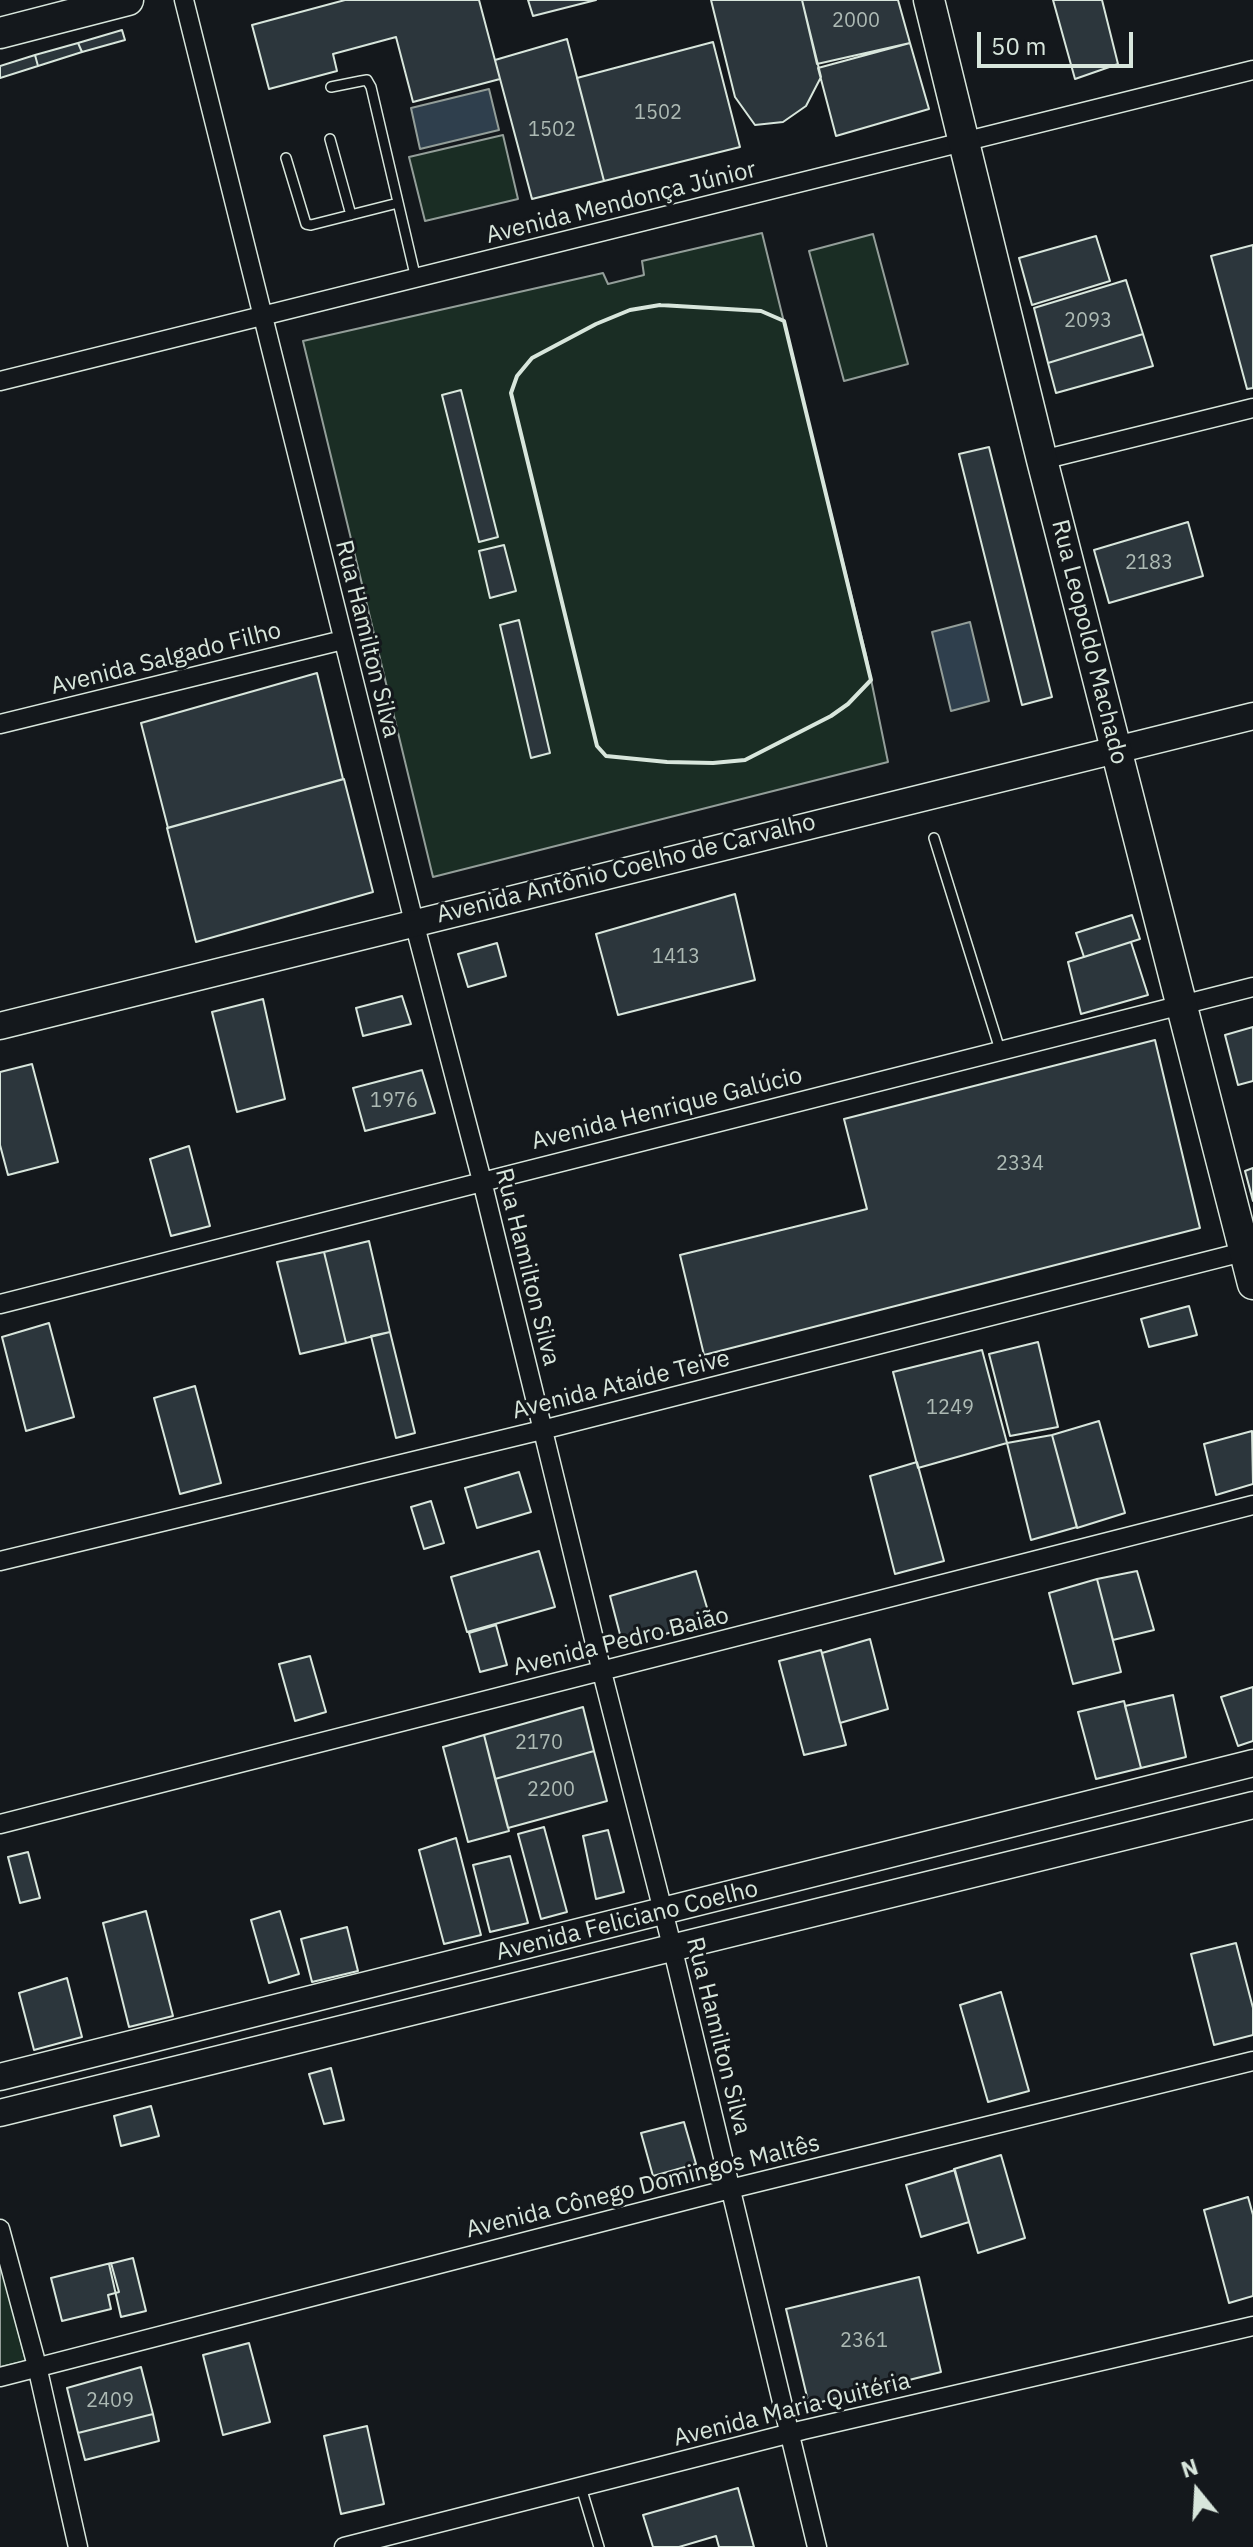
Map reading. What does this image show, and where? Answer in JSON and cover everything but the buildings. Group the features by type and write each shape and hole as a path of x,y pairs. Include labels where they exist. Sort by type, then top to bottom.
{"main road":[{"path":"0,33 128,0"},
{"name":"Rua Leopoldo Machado","path":"929,0 1042,460 1182,1004 1249,1250 1253,1284"}],"street":[{"name":"Rua Hamilton Silva","path":"184,0 414,922 482,1181 817,2547"},
{"name":"Avenida Mendonça Júnior","path":"0,381 1253,70"},
{"path":"1042,460 1253,408"},
{"name":"Avenida Salgado Filho","path":"0,724 343,640"},
{"name":"Avenida Antônio Coelho de Carvalho","path":"0,1026 1253,716"},
{"name":"Avenida Henrique Galúcio","path":"0,1304 1253,987"},
{"name":"Avenida Ataíde Teive","path":"0,1561 542,1430 1249,1250"},
{"name":"Avenida Pedro Baião","path":"0,1824 1253,1505"},
{"name":"Avenida Feliciano Coelho","path":"0,2077 1253,1763"},
{"name":"Avenida Feliciano Coelho","path":"0,2113 1253,1805"},
{"path":"1015,1823 1025,1861"},
{"path":"327,1997 335,2032"},
{"name":"Avenida Cônego Domingos Maltês","path":"0,2377 730,2189 1253,2061"},
{"path":"0,2229 37,2366 78,2547"},
{"name":"Avenida Maria Quitéria","path":"344,2547 788,2434 1253,2326"}],"lane":[{"path":"331,87 367,80 371,87 416,279"},
{"path":"330,139 351,215"},
{"path":"286,158 306,224 398,203"},
{"path":"934,838 1000,1050"},
{"path":"581,2487 599,2547"}],"green space":[{"path":"503,135 518,199 425,221 409,157"},
{"path":"762,233 866,655 888,762 433,877 303,341 603,273 608,284 644,275 642,261"},
{"path":"873,234 908,364 844,381 809,251"},
{"path":"0,2261 26,2361 0,2367"}],"water":[{"path":"489,89 499,130 420,149 411,108"},
{"path":"970,622 989,701 951,711 932,632"}],"wall":[{"path":"660,305 761,311 784,321 871,680 848,704 831,716 745,760 667,762 606,756 597,746 511,393 517,376 532,358 596,324 630,310 660,305"}]}
